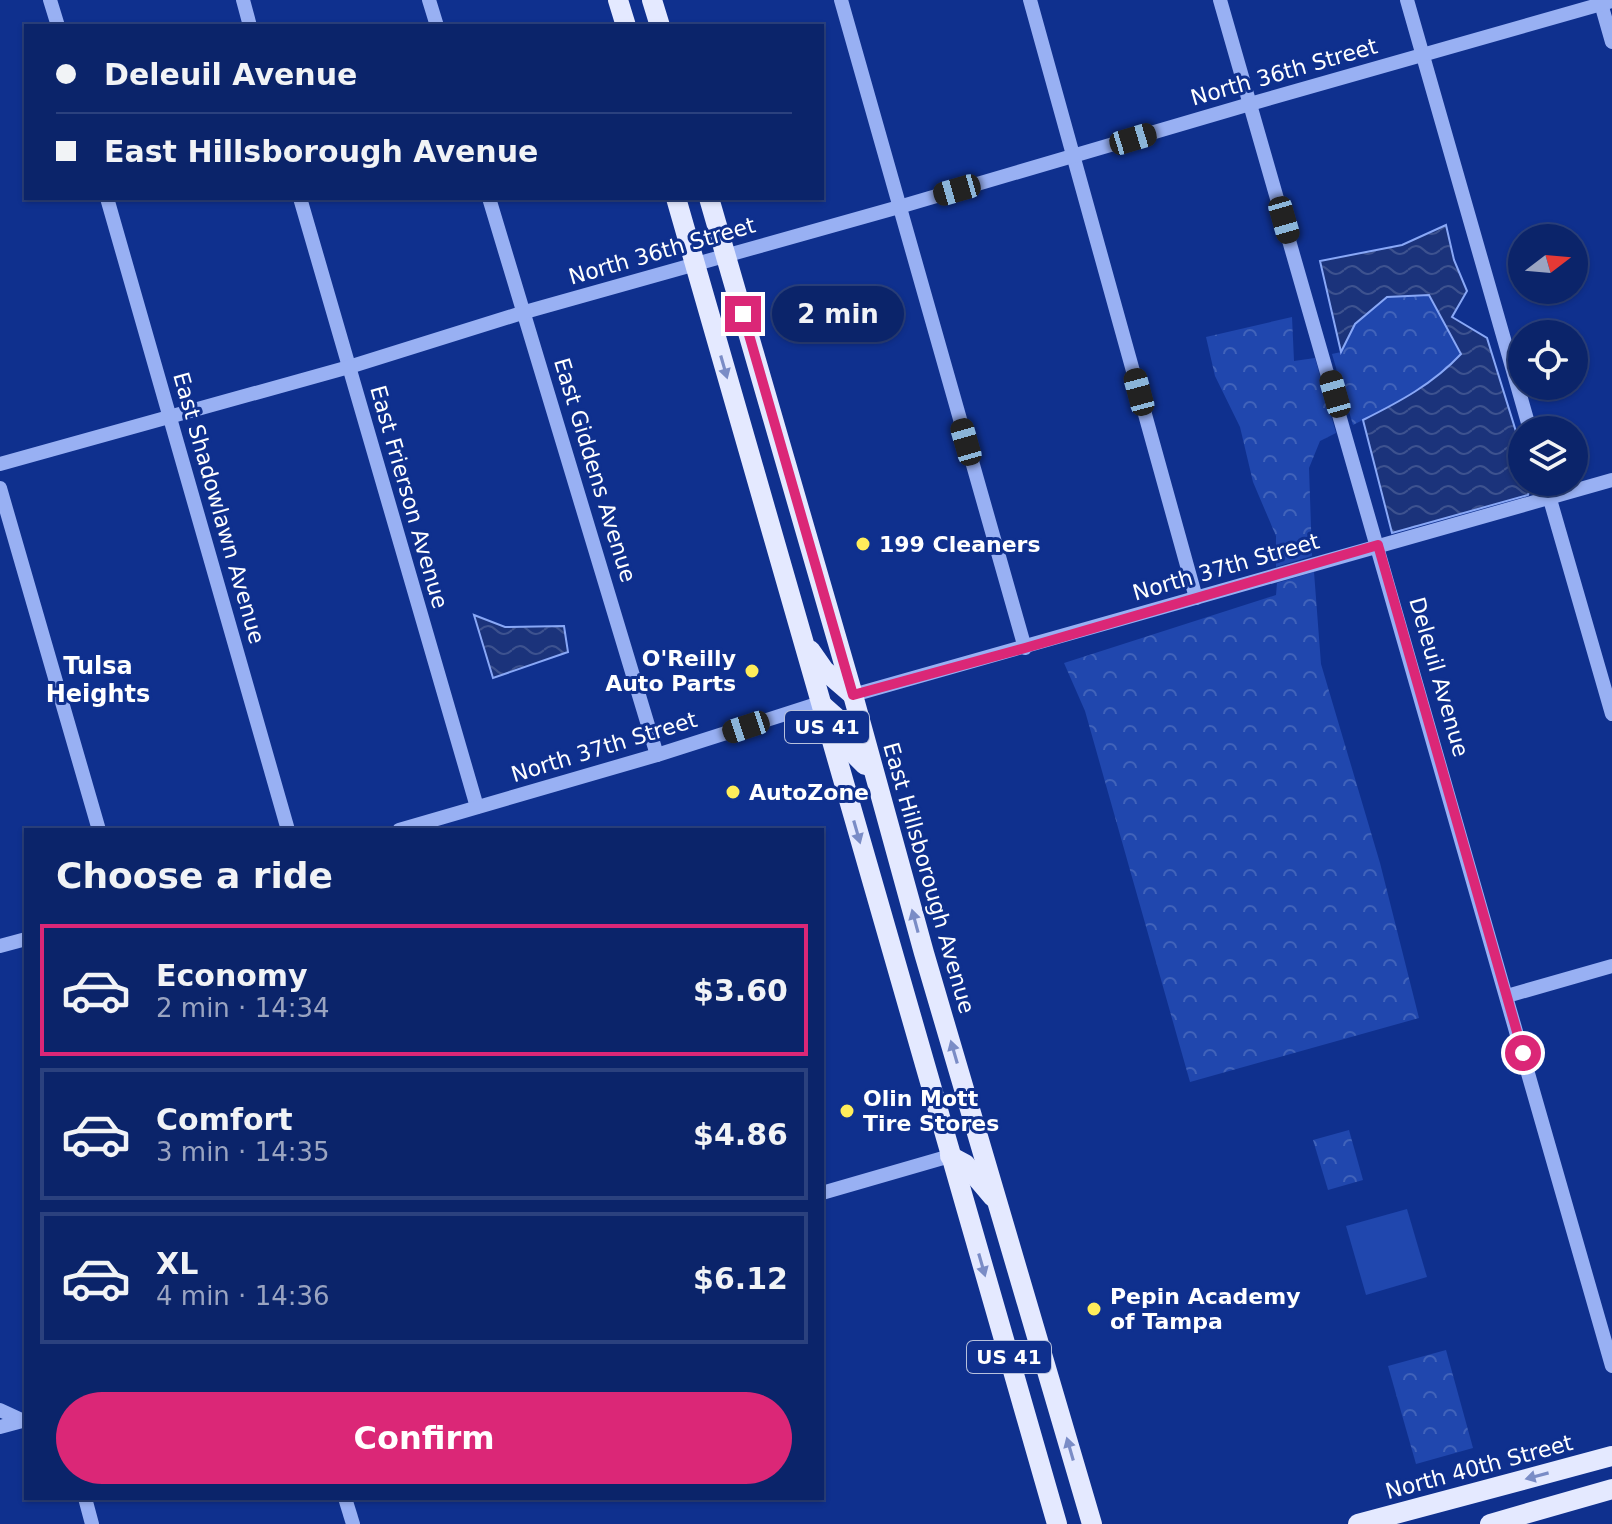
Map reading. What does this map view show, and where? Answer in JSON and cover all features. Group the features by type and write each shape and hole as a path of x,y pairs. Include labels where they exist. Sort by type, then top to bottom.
{"main road":[{"path":"618,0 625,24"},
{"path":"652,0 659,24"},
{"name":"US 41","path":"677,200 1057,1524"},
{"name":"East Hillsborough Avenue","path":"710,200 932,979 1092,1524"},
{"path":"801,636 824,670 853,695"},
{"path":"820,703 839,720 855,755 872,769"},
{"path":"895,959 912,962 932,979"},
{"path":"950,1156 965,1164 979,1178 1001,1207"},
{"name":"North 40th Street","path":"1358,1524 1612,1456"},
{"path":"1490,1524 1612,1489"}],"street":[{"path":"50,0 57,24"},
{"path":"243,0 249,24"},
{"path":"429,0 436,24"},
{"path":"841,0 1025,648"},
{"path":"1030,0 1196,598"},
{"name":"Deleuil Avenue","path":"1220,0 1612,1366"},
{"path":"1407,0 1526,416"},
{"path":"1604,2 1612,42"},
{"name":"North 36th Street","path":"0,464 349,367 525,312 1604,2"},
{"name":"East Shadowlawn Avenue","path":"108,200 287,828"},
{"name":"East Frierson Avenue","path":"301,200 477,807"},
{"name":"East Giddens Avenue","path":"490,200 657,755"},
{"name":"North 37th Street","path":"853,695 1612,480"},
{"path":"0,488 98,828"},
{"path":"1550,498 1612,714"},
{"name":"North 37th Street","path":"406,828 657,755 820,703"},
{"path":"0,946 24,940"},
{"path":"1507,996 1612,966"},
{"path":"824,1192 950,1156"},
{"path":"0,1410 24,1421"},
{"path":"0,1427 24,1421"},
{"path":"86,1500 92,1524"},
{"path":"346,1500 353,1524"}],"green space":[{"path":"1430,295 1461,354 1410,394 1353,425 1332,354 1341,352 1355,324 1387,297"},
{"path":"1292,317 1294,361 1315,358 1336,433 1320,441 1309,468 1312,556 1276,567 1276,536 1253,482 1240,427 1215,376 1206,337"},
{"path":"1314,572 1321,664 1380,863 1419,1018 1190,1082 1085,711 1064,663 1276,595 1277,583"},
{"path":"1349,1130 1363,1180 1328,1190 1313,1140"},
{"path":"1407,1209 1427,1277 1366,1295 1346,1226"},
{"path":"1446,1350 1473,1448 1416,1464 1388,1366"}],"water":[{"path":"1446,225 1454,260 1467,291 1452,317 1487,338 1511,416 1508,416 1508,496 1524,496 1392,533 1363,420 1427,383 1461,354 1429,295 1387,297 1355,324 1341,352 1320,261 1402,245"},
{"path":"474,615 505,627 564,626 568,652 493,678"}],"place":[{"name":"199 Cleaners","path":"863,544"},
{"name":"O'Reilly Auto Parts","path":"752,671"},
{"name":"AutoZone","path":"733,792"},
{"name":"Olin Mott Tire Stores","path":"847,1111"},
{"name":"Pepin Academy of Tampa","path":"1094,1309"}],"district":[{"name":"Tulsa Heights","path":"98,680"}],"route":[{"path":"743,314 853,695 1378,545 1523,1053"}]}
